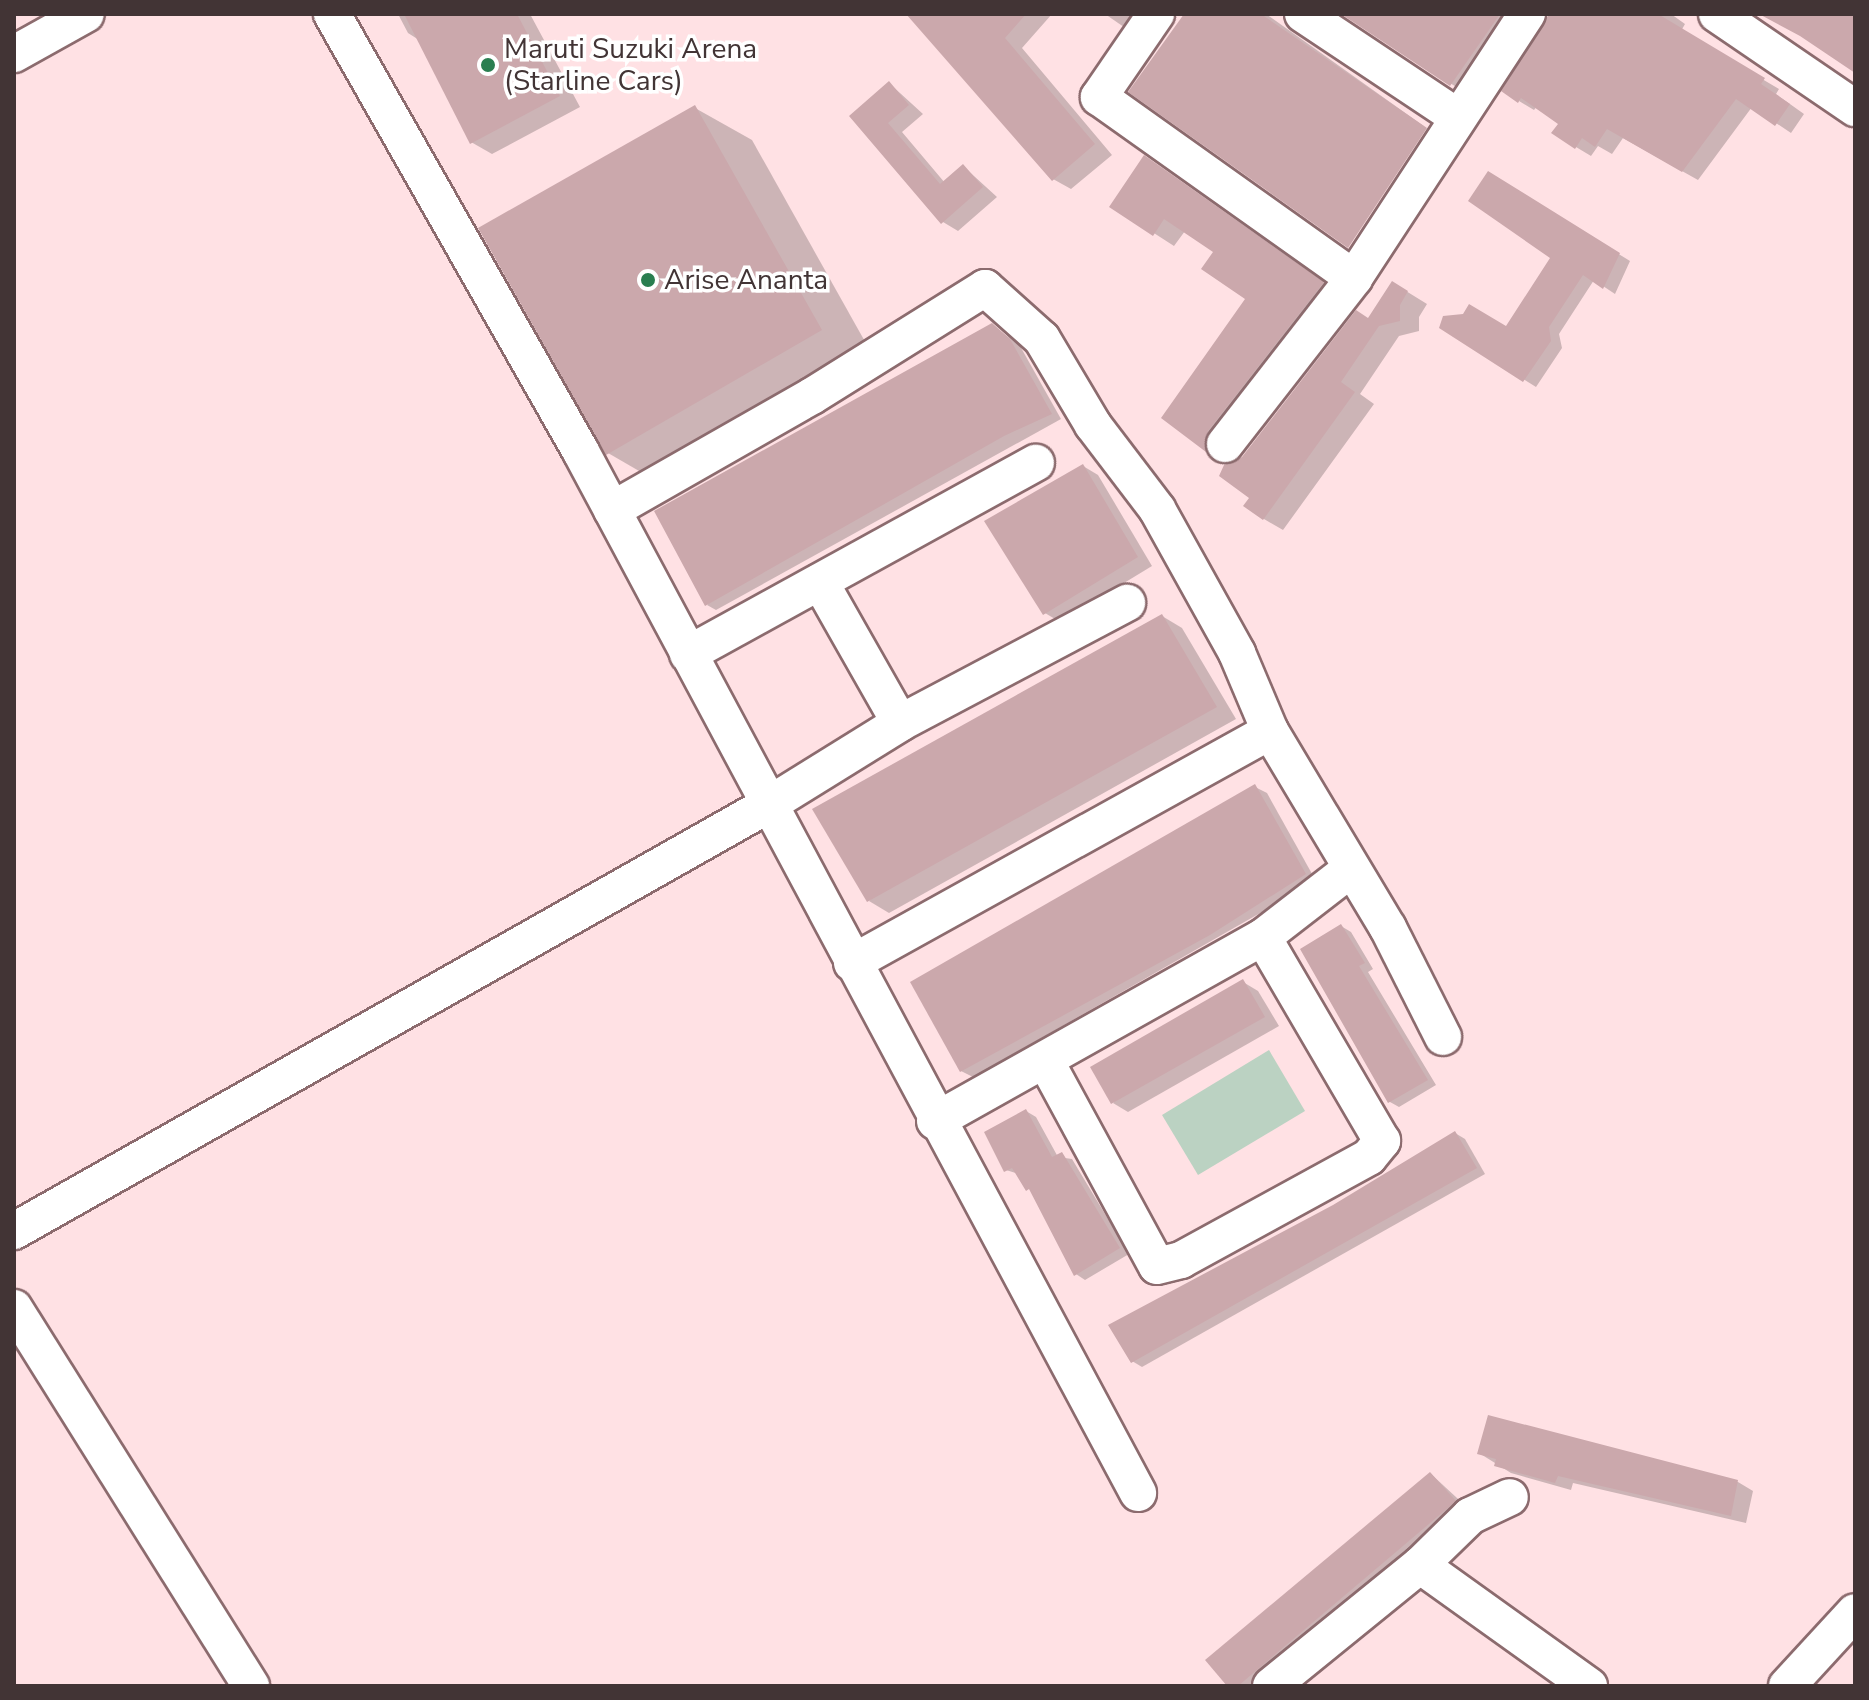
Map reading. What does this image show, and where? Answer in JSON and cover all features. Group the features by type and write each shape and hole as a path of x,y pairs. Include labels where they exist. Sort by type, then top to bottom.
{"street":[{"path":"14,54 86,14"},
{"path":"332,14 612,510 935,1121 1138,1493"},
{"path":"1156,14 1099,97 1354,278"},
{"path":"1303,14 1456,116"},
{"path":"1225,444 1354,278 1456,116 1527,14"},
{"path":"1727,17 1855,108"},
{"path":"612,510 812,396 985,288 1042,339 1093,425 1157,509 1237,653 1270,731 1388,928 1443,1037"},
{"path":"688,654 1036,463"},
{"path":"820,582 900,723"},
{"path":"14,1231 768,805 900,723 1127,603"},
{"path":"852,963 1270,731"},
{"path":"935,1121 1263,937 1351,869"},
{"path":"1045,1060 1157,1266 1181,1260 1369,1157 1382,1141 1263,937"},
{"path":"14,1308 251,1686"},
{"path":"1272,1686 1420,1565 1470,1516 1510,1497"},
{"path":"1420,1565 1589,1686"},
{"path":"1787,1686 1855,1612"}],"green space":[{"path":"1269,1050 1305,1111 1198,1175 1162,1115"}],"building":[{"name":"Maruti Suzuki Arena (Starline Cars)","path":"404,14 517,14 560,96 470,144"},
{"path":"906,14 1026,14 1005,38 1095,144 1052,181"},
{"path":"1184,14 1261,14 1427,128 1348,248 1128,92"},
{"path":"1341,14 1500,14 1450,86"},
{"path":"1549,14 1658,14 1765,78 1761,84 1790,104 1775,126 1736,99 1682,172 1607,129 1595,147 1582,138 1575,149 1551,133 1558,124 1521,98 1518,103 1501,91"},
{"path":"1759,14 1855,14 1855,73 1800,36"},
{"path":"889,81 909,105 888,123 940,184 963,164 983,187 941,224 849,116"},
{"name":"Arise Ananta","path":"695,105 822,330 606,455 478,228"},
{"path":"1144,155 1324,282 1208,431 1206,452 1161,418 1245,299 1201,269 1213,252 1164,219 1153,236 1109,207"},
{"path":"1488,171 1620,253 1603,289 1583,275 1549,327 1551,341 1523,382 1439,328 1443,316 1463,314 1469,304 1506,326 1550,258 1468,201"},
{"path":"1392,281 1408,291 1400,305 1400,321 1379,326 1341,382 1355,392 1263,520 1243,506 1249,498 1219,476 1224,465 1242,457 1356,310 1368,318"},
{"path":"992,323 1010,339 1052,414 1004,436 705,606 654,511"},
{"path":"1083,464 1138,557 1043,615 984,521"},
{"path":"1162,614 1217,707 867,902 812,809"},
{"path":"1255,784 1306,874 1210,935 960,1072 910,982"},
{"path":"1341,924 1365,963 1359,966 1428,1080 1388,1103 1300,949"},
{"path":"1243,979 1265,1017 1111,1104 1090,1067"},
{"path":"1026,1109 1052,1157 1062,1152 1120,1248 1074,1276 1029,1189 1026,1191 1012,1168 1004,1172 984,1132"},
{"path":"1455,1131 1477,1168 1131,1363 1108,1325 1333,1205"},
{"path":"1488,1415 1738,1480 1731,1516 1558,1476 1555,1483 1494,1466 1496,1459 1477,1454"},
{"path":"1430,1472 1456,1501 1238,1686 1227,1686 1205,1660"}],"place":[{"name":"Maruti Suzuki Arena (Starline Cars)","path":"488,65"},
{"name":"Arise Ananta","path":"648,280"}]}
